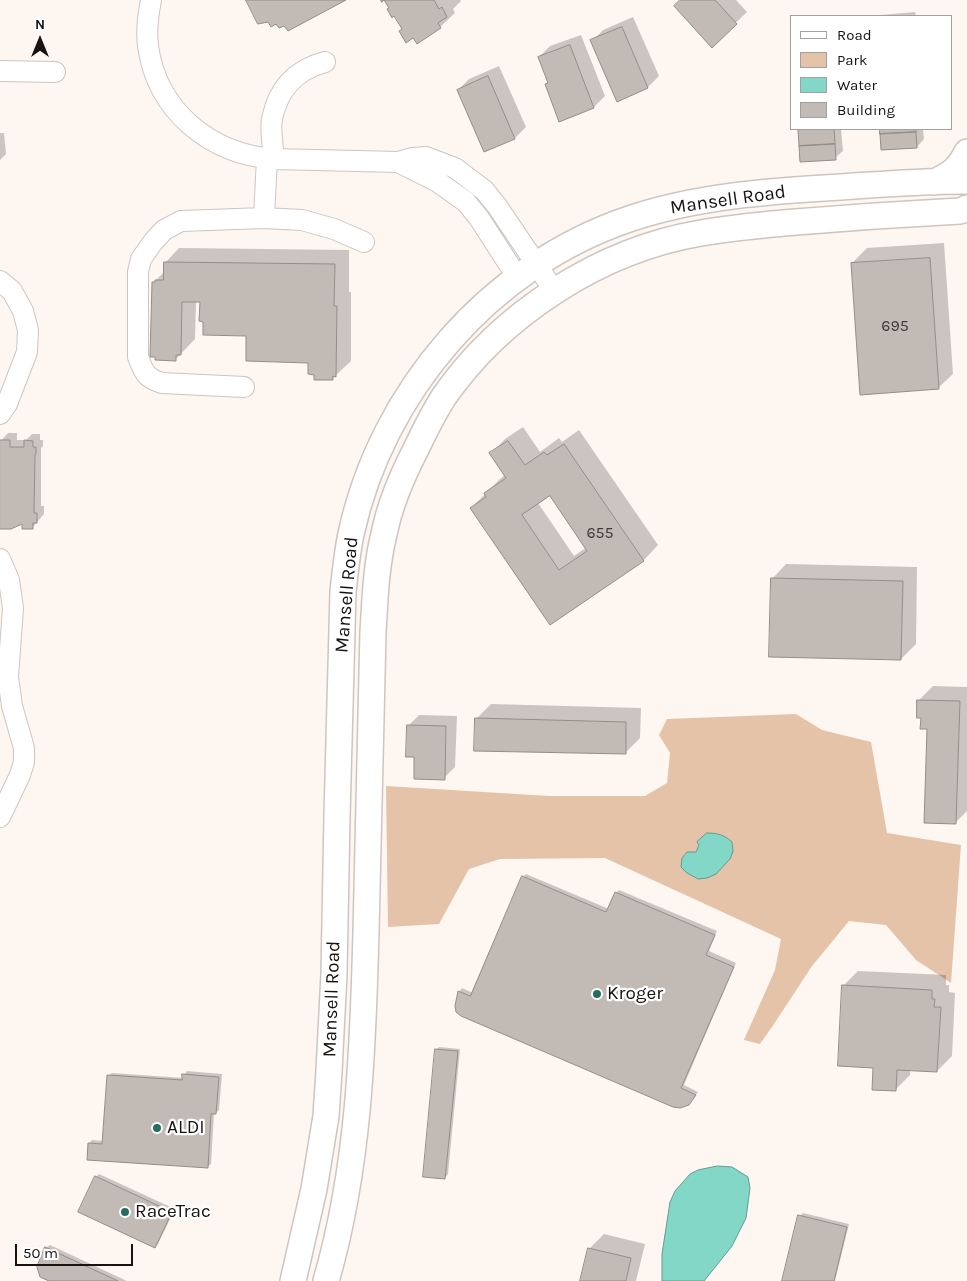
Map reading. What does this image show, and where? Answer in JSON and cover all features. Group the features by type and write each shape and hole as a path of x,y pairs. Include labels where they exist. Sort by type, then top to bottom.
{"main road":[{"path":"935,182 952,173 960,166 967,152"},
{"name":"Mansell Road","path":"293,1281 308,1220 326,1116 334,974 343,602 346,564 357,510 369,473 389,428 404,401 437,355 486,304 528,271 566,247 627,220 670,207 699,201 806,189 907,183 967,182"},
{"name":"Mansell Road","path":"326,1281 341,1218 359,1099 365,979 375,593 384,533 392,505 407,466 429,422 460,376 498,335 519,317 555,292 592,269 621,256 646,247 728,228 960,211 967,208"},
{"path":"378,452 407,466"}],"street":[{"path":"151,0 147,22 148,44 158,82 170,102 198,132 217,144 256,157 398,162 426,157 455,168 484,190 497,206 528,271 555,292"},
{"path":"264,218 272,121 279,96 287,84 300,72 325,62"},
{"path":"0,71 55,72"},
{"path":"244,387 162,384 151,380 142,369 138,357 138,272 141,259 153,242 164,230 181,221 264,218 302,220 334,229 364,242"},
{"path":"0,281 12,291 23,311 28,330 27,352 7,404 0,414"},
{"path":"0,559 9,580 13,608 8,678 12,706 24,748 24,762 20,775 0,816"}],"green space":[{"path":"796,714 822,730 871,742 887,833 961,845 951,983 916,960 886,925 849,921 812,966 760,1044 744,1040 775,970 781,939 605,858 500,859 469,869 439,924 388,927 386,786 549,796 645,796 667,783 670,753 659,735 667,719"}],"water":[{"path":"707,833 718,834 732,842 733,851 730,859 716,874 698,879 681,867 682,858 687,852 696,852 699,845 697,842"},
{"path":"718,1166 732,1167 748,1177 750,1188 746,1218 732,1246 704,1281 662,1281 662,1254 670,1202 675,1191 690,1174 698,1170"}],"building":[{"path":"246,0 346,0 288,31 284,26 279,28 276,24 271,27 268,22 258,24"},
{"path":"384,0 434,0 439,9 442,7 447,17 438,23 441,28 417,44 413,38 406,43 399,31 402,29 394,16 392,18"},
{"path":"680,0 715,0 737,24 712,48 674,6"},
{"path":"622,27 648,88 617,102 590,40"},
{"path":"570,45 594,108 559,122 545,84 548,83 538,57"},
{"path":"488,76 515,139 484,152 457,90"},
{"path":"798,130 834,130 835,144 799,146"},
{"path":"880,130 916,130 916,132 880,134"},
{"path":"916,132 917,148 881,150 880,134"},
{"path":"835,144 836,160 800,162 799,146"},
{"path":"930,258 939,389 860,395 851,263"},
{"path":"164,262 335,264 334,306 337,306 336,377 333,376 333,380 314,380 314,375 308,374 308,363 246,361 246,336 203,335 203,322 199,321 200,302 182,302 181,355 176,355 176,361 155,360 155,357 150,357 152,282 163,280"},
{"path":"0,440 10,440 10,447 24,447 24,440 33,441 33,447 36,447 34,513 37,513 37,523 33,523 33,529 22,529 22,524 11,529 0,529"},
{"path":"508,441 525,465 544,452 547,455 564,444 644,561 550,625 470,508 486,497 484,493 506,478 489,453","holes":["550,496 587,551 559,570 522,515"]},
{"path":"771,578 903,581 901,660 769,657"},
{"path":"917,700 960,701 956,824 924,823 927,729 920,729 921,718 917,718"},
{"path":"475,718 626,722 626,754 474,751"},
{"path":"407,725 446,726 445,780 414,779 414,757 406,757"},
{"name":"Kroger","path":"522,876 606,912 615,892 715,935 706,955 734,967 681,1088 696,1095 689,1105 680,1108 673,1107 461,1016 456,1012 455,1006 458,991 470,996"},
{"path":"842,985 932,990 932,999 935,999 934,1007 941,1007 937,1072 897,1070 896,1091 872,1090 873,1068 838,1066"},
{"path":"435,1049 458,1051 445,1179 423,1177"},
{"name":"ALDI","path":"182,1074 219,1077 216,1114 211,1114 208,1168 87,1160 88,1143 102,1144 107,1075 182,1080"},
{"name":"RaceTrac","path":"95,1176 172,1212 155,1248 78,1212"},
{"path":"798,1215 847,1227 834,1281 782,1281"},
{"path":"45,1247 118,1281 49,1281 40,1277 37,1267"},
{"path":"588,1248 631,1258 626,1281 580,1281"}],"place":[{"name":"Kroger","path":"597,994"},
{"name":"ALDI","path":"157,1128"},
{"name":"RaceTrac","path":"125,1212"}]}
